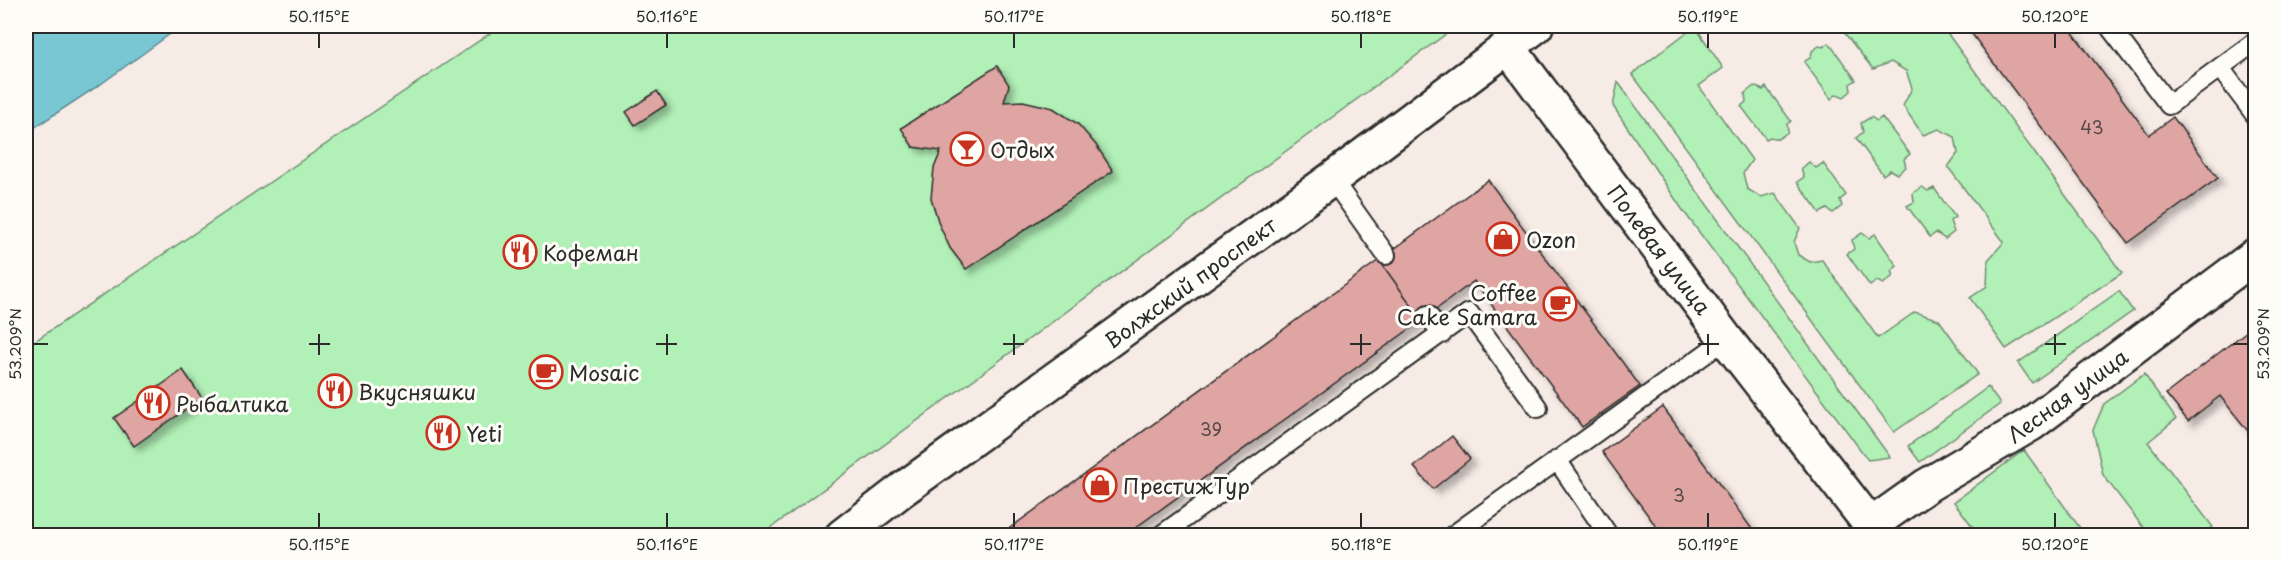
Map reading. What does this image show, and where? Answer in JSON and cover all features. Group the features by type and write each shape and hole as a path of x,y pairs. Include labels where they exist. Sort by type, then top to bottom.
{"street":[{"name":"Волжский проспект","path":"842,536 912,482 1332,179 1536,26"},
{"name":"Полевая улица","path":"1508,47 1726,339 1875,530"},
{"name":"Лесная улица","path":"1875,530 1926,486 2031,424 2256,255"}],"lane":[{"path":"2109,26 2169,105 2256,41"},
{"path":"2220,68 2256,116"},
{"path":"1332,179 1386,255"},
{"path":"1160,536 1469,314 1538,408"},
{"path":"1428,315 1442,334"},
{"path":"1452,536 1726,339"},
{"path":"1557,460 1610,536"}],"green space":[{"path":"501,26 1457,26 761,535 26,536 26,347"},
{"path":"1695,26 1723,68 1699,86 1752,160 1743,173 1747,189 1761,197 1775,193 1800,228 1794,242 1798,255 1810,262 1822,260 1878,338 1915,312 1939,320 1978,374 1894,432 1632,74"},
{"path":"1839,26 1942,26 2122,273 2006,349 1970,298 1987,286 1988,260 2004,242 1948,167 1958,153 1955,137 1939,129 1923,135 1903,106 1912,88 1906,71 1891,62 1873,69"},
{"path":"1829,43 1856,80 1850,84 1851,91 1844,97 1837,94 1831,99 1804,62 1811,57 1812,51"},
{"path":"1618,82 1890,457 1868,460 1682,209 1613,106"},
{"path":"1754,86 1763,90 1766,87 1791,121 1787,124 1788,132 1778,139 1770,137 1766,139 1741,106 1746,102 1745,93"},
{"path":"1871,117 1877,121 1882,117 1910,154 1904,159 1906,167 1897,174 1890,170 1883,175 1856,138 1863,132 1861,123"},
{"path":"1809,162 1816,168 1823,163 1846,195 1840,200 1842,206 1833,213 1827,209 1820,213 1797,182 1804,177 1801,169"},
{"path":"1922,187 1928,191 1934,188 1955,217 1950,221 1954,232 1945,239 1936,233 1930,237 1907,206 1914,202 1913,193"},
{"path":"1862,233 1869,238 1875,234 1897,266 1891,271 1893,276 1883,284 1877,281 1870,286 1847,254 1854,249 1852,240"},
{"path":"2119,291 2133,311 2032,383 2018,363"},
{"path":"2144,374 2176,419 2148,442 2213,527 2202,535 2149,535 2103,475 2093,430 2104,404"},
{"path":"1988,387 2000,404 1920,462 1908,446"},
{"path":"2024,450 2085,535 1979,535 1954,502"}],"water":[{"path":"26,26 181,26 101,84 26,133"}],"building":[{"path":"1966,26 2068,26 2149,135 2173,117 2218,178 2128,243"},
{"path":"997,66 1009,85 1004,102 1023,101 1053,108 1078,124 1096,145 1113,171 966,269 950,248 931,198 934,168 941,151 913,147 901,128"},
{"path":"657,91 666,105 635,125 626,112"},
{"path":"1488,180 1640,386 1582,427 1474,281 1422,320 1379,260"},
{"path":"1379,260 1422,320 1124,536 999,536"},
{"path":"2256,324 2256,441 2220,396 2188,421 2166,394"},
{"path":"183,370 202,398 134,446 114,418"},
{"path":"1663,407 1757,536 1663,536 1602,452"},
{"path":"1452,436 1470,459 1433,489 1414,467"}],"place":[{"name":"Отдых","path":"967,149"},
{"name":"Ozon","path":"1503,239"},
{"name":"Кофеман","path":"520,252"},
{"name":"Coffee Cake Samara","path":"1560,304"},
{"name":"Mosaic","path":"546,372"},
{"name":"Вкусняшки","path":"335,391"},
{"name":"Рыбалтика","path":"153,403"},
{"name":"Yeti","path":"443,433"},
{"name":"ПрестижТур","path":"1100,485"}]}
